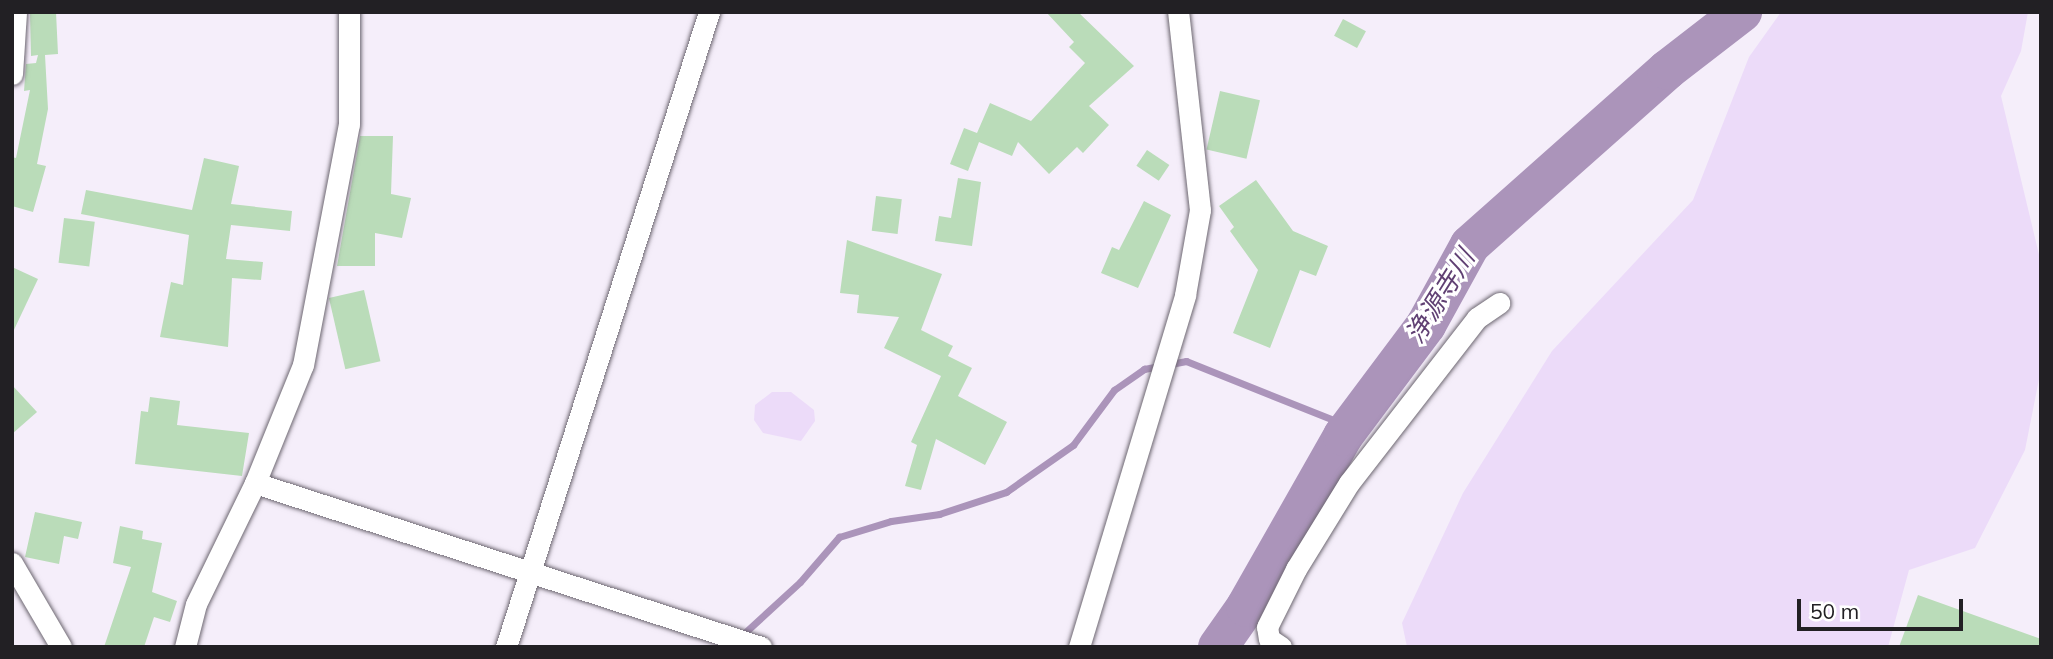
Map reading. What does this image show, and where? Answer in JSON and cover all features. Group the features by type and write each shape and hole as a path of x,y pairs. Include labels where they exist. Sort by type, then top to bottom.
{"street":[{"path":"12,74 16,12"},
{"path":"185,647 196,604 255,482 303,365 323,272 349,124 349,12"},
{"path":"506,647 709,12"},
{"path":"1079,647 1185,295 1200,210 1178,12"},
{"path":"1281,647 1269,639 1267,627 1296,569 1349,483 1477,318 1499,303"},
{"path":"255,482 528,574 761,647"},
{"path":"12,563 61,647"}],"shaded area":[{"path":"1781,12 2028,12 2021,51 2001,96 2041,263 2041,369 2025,450 1975,548 1909,570 1888,647 1407,647 1402,623 1463,493 1552,351 1693,200 1749,57"},
{"path":"772,392 791,392 814,410 815,421 801,441 763,433 754,420 755,405"}],"building":[{"path":"30,12 56,12 58,54 45,55 48,109 37,164 46,166 33,212 12,206 12,157 16,158 30,90 24,91 26,64 36,63 38,55 31,56"},
{"path":"1046,12 1078,12 1134,66 1089,106 1109,125 1083,153 1077,147 1049,174 1018,142 1012,156 979,142 968,171 950,164 964,128 977,133 990,103 1031,121 1085,63 1069,47 1074,42"},
{"path":"1343,19 1366,31 1357,48 1334,36"},
{"path":"1220,91 1260,100 1246,159 1207,149"},
{"path":"360,136 393,136 391,194 411,198 402,238 375,233 375,266 337,266"},
{"path":"1147,150 1169,165 1159,181 1136,166"},
{"path":"204,158 239,166 231,204 292,211 290,231 231,225 226,259 263,262 261,280 232,278 228,347 160,337 171,282 183,285 189,235 81,214 86,190 192,210"},
{"path":"958,178 981,182 972,246 935,241 939,216 951,218"},
{"path":"1256,180 1293,231 1328,246 1316,276 1300,270 1270,348 1233,333 1258,270 1230,231 1234,227 1219,206"},
{"path":"876,196 902,199 898,234 872,231"},
{"path":"1144,201 1171,215 1138,288 1101,273 1112,247 1119,250"},
{"path":"64,218 95,222 89,266 59,263"},
{"path":"847,240 942,274 921,330 953,346 948,356 972,368 958,396 1007,422 985,465 936,439 921,490 905,486 917,445 911,442 941,376 884,348 899,317 857,313 859,295 840,293"},
{"path":"12,267 38,279 12,334"},
{"path":"364,290 380,361 345,369 329,298"},
{"path":"12,385 37,412 12,434"},
{"path":"150,397 180,401 177,425 249,433 242,476 135,464 141,411 148,412"},
{"path":"35,512 82,522 78,539 64,536 59,564 25,557"},
{"path":"120,526 143,531 142,539 162,543 152,592 177,601 170,622 154,617 144,647 104,647 131,567 113,563"},
{"path":"1918,595 2041,639 2041,647 1899,647"}],"waterway":[{"name":"浄源寺川","path":"1218,647 1246,607 1343,436 1426,325 1470,245 1667,70 1742,12"},
{"path":"740,637 800,582 839,537 891,521 939,514 1006,492 1073,445 1114,390 1144,369 1186,361 1351,427"}]}
